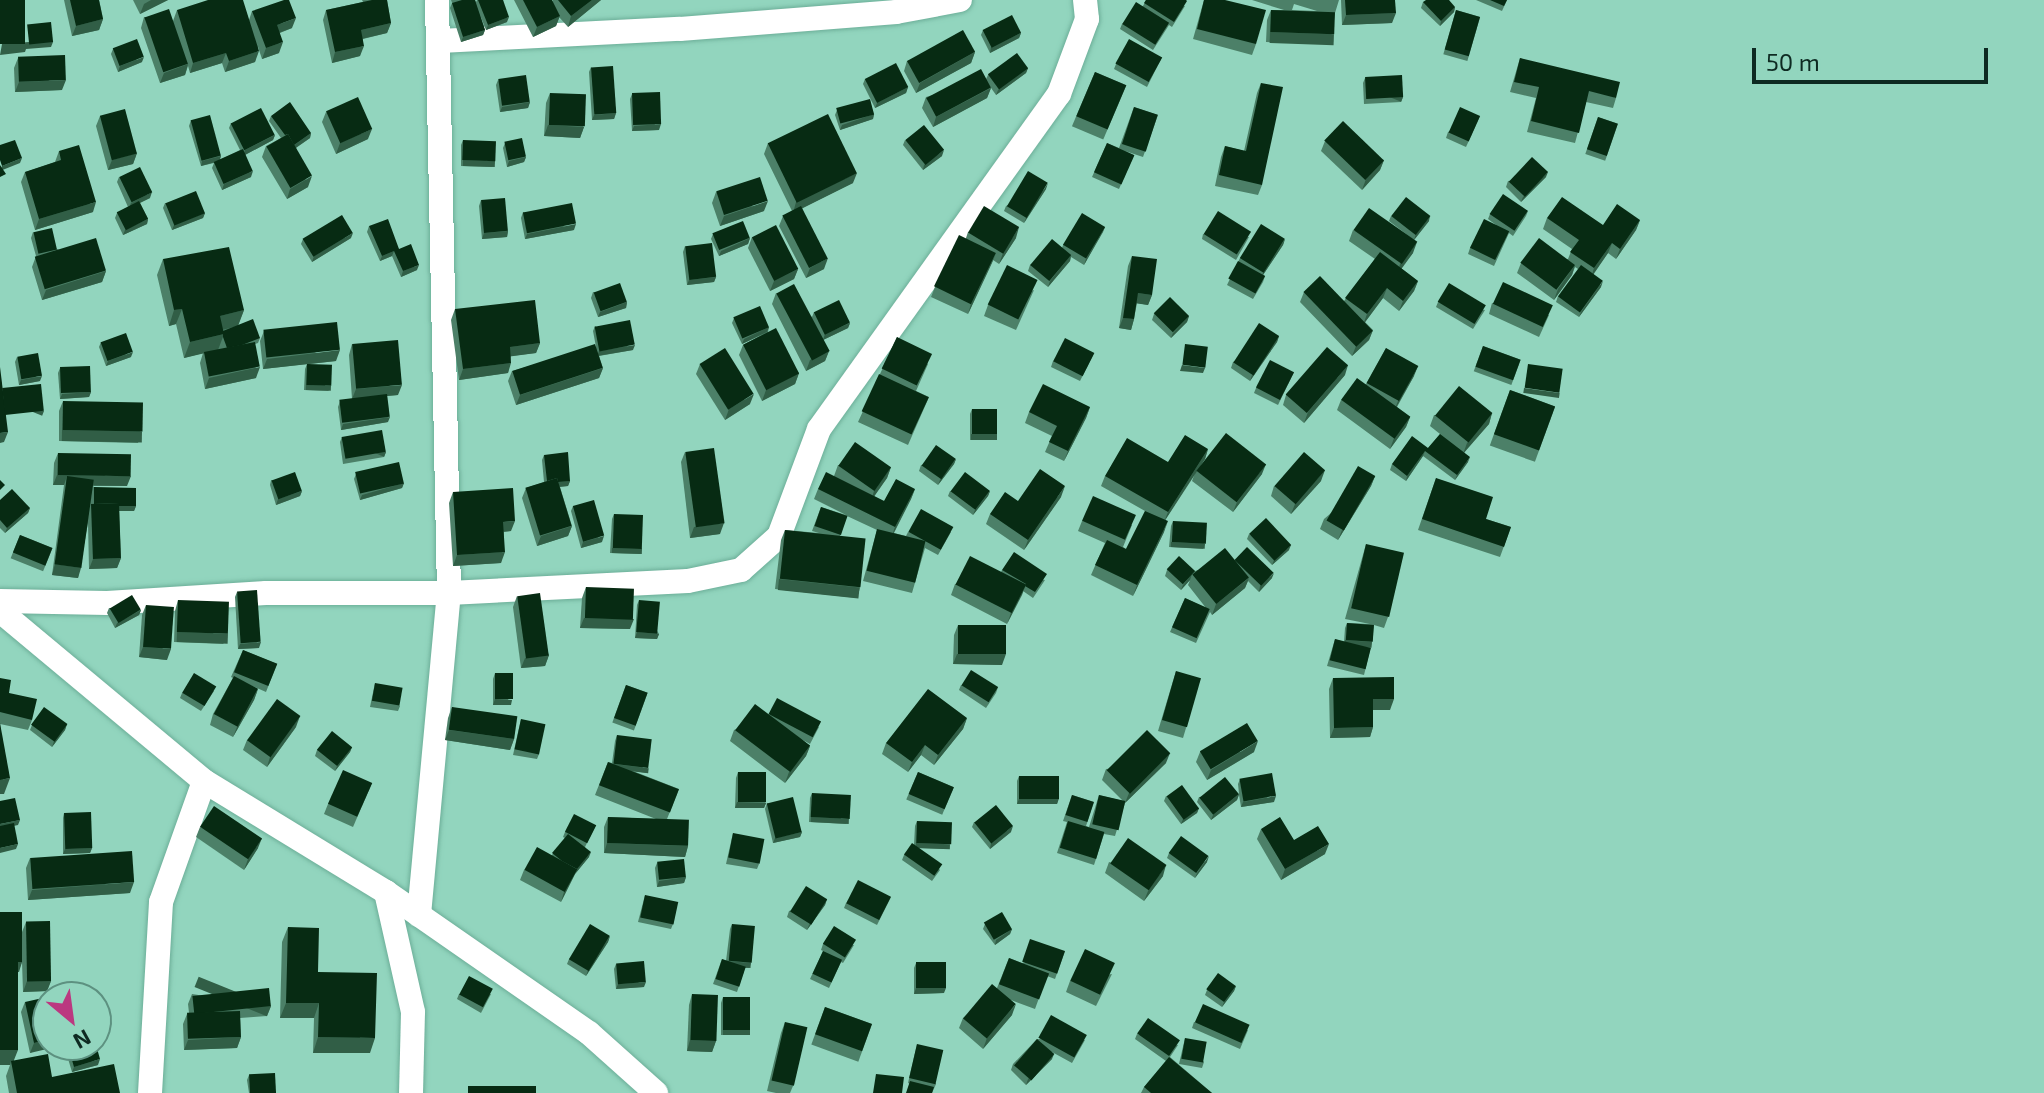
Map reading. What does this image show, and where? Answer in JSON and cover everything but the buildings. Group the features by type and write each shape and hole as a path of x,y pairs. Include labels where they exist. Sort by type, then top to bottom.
{"street":[{"path":"419,915 449,593 437,0"},
{"path":"440,41 680,29 896,12 960,0"},
{"path":"0,601 107,603 266,593 449,593 688,581 741,570 779,536 819,429 1059,94 1087,19 1085,0"},
{"path":"0,611 204,781 386,892 589,1033 656,1093"},
{"path":"150,1093 161,902 204,781"},
{"path":"386,892 413,1012 411,1093"}]}
